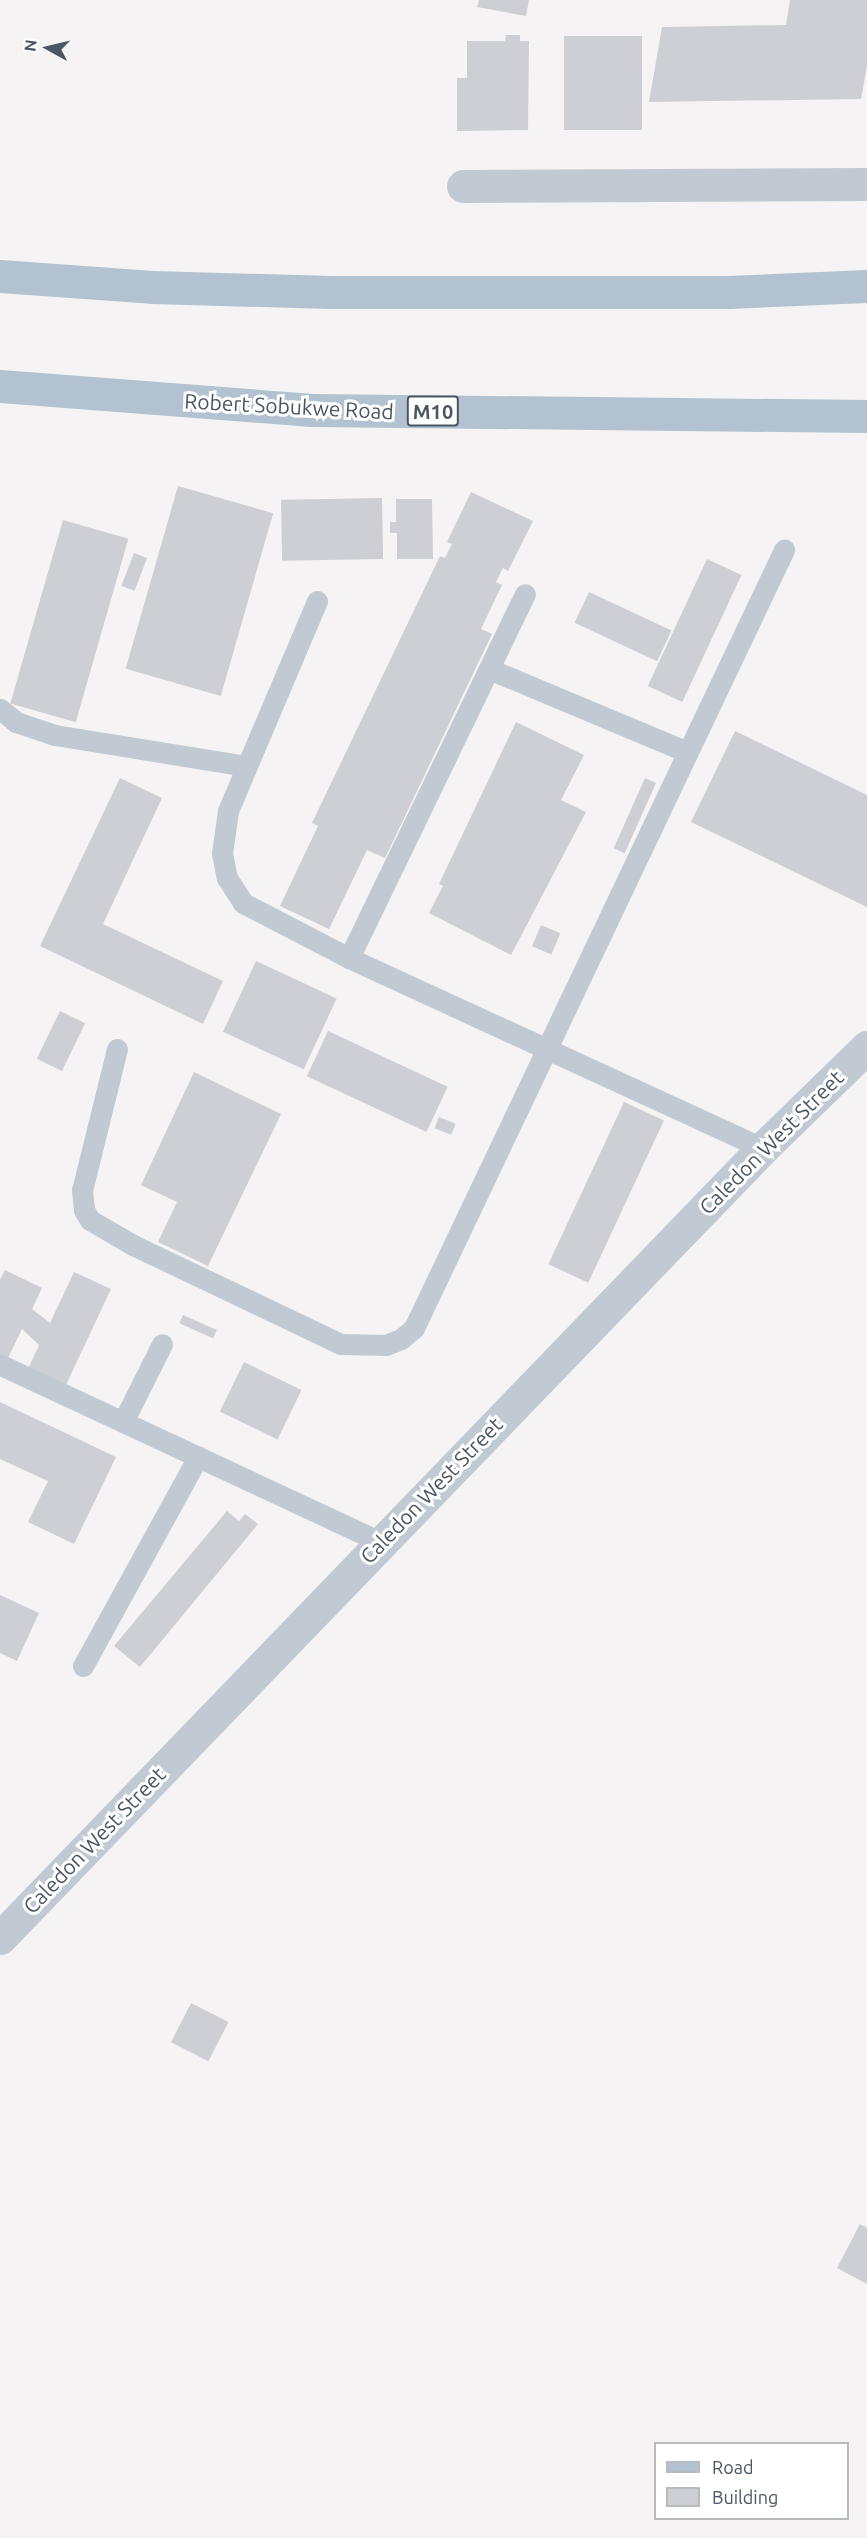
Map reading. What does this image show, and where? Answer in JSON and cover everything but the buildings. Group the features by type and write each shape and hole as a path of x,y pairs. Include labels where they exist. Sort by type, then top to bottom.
{"main road":[{"path":"0,276 152,288 330,292 717,292 867,286"},
{"name":"Robert Sobukwe Road","path":"0,386 312,410 867,416"}],"street":[{"path":"463,186 867,184"},
{"name":"Caledon West Street","path":"0,1938 763,1148 867,1047"}],"lane":[{"path":"117,1049 82,1190 84,1210 90,1220 124,1241 340,1344 366,1346 401,1340 414,1328 545,1048 784,550"},
{"path":"349,958 525,594"},
{"path":"316,600 228,811 222,853 227,878 243,903 349,958 763,1148"},
{"path":"489,669 687,752"},
{"path":"0,709 16,722 55,735 246,766"},
{"path":"123,1422 162,1344"},
{"path":"1,1365 380,1542"},
{"path":"83,1666 198,1457"}]}
